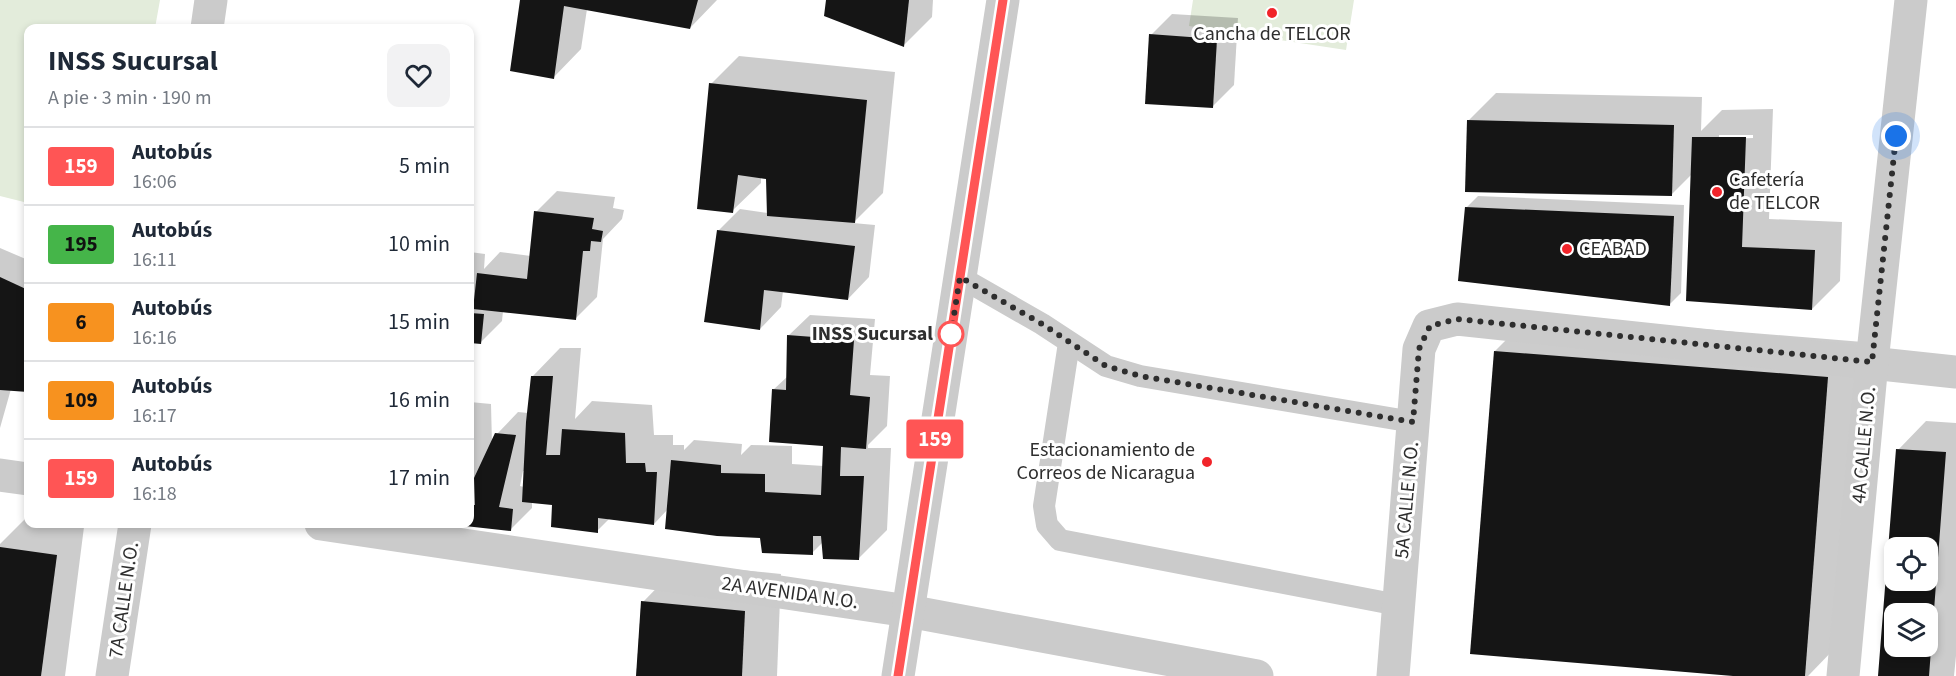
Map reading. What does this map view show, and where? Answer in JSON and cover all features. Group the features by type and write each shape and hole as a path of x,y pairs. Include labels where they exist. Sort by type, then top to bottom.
{"street":[{"path":"208,24 211,0"},
{"path":"898,676 1004,0"},
{"name":"4A CALLE N.O.","path":"1843,676 1872,362 1911,0"},
{"name":"5A CALLE N.O.","path":"1393,676 1419,349 1430,326 1457,319 1872,362"},
{"path":"1872,362 1956,372"},
{"path":"0,475 24,478"},
{"name":"7A CALLE N.O.","path":"112,676 134,528"},
{"name":"2A AVENIDA N.O.","path":"348,528 908,611 1257,676"}],"lane":[{"path":"960,277 1042,324 1106,366 1140,376 1413,422"},
{"path":"1069,342 1044,506 1047,525 1060,540 1398,605"}],"green space":[{"path":"0,0 160,0 156,24 24,24 24,202 0,196"},
{"name":"Cancha de TELCOR","path":"1193,0 1354,0 1346,50 1189,26"}],"building":[{"path":"520,0 698,0 690,29 564,6 554,79 510,71"},
{"path":"826,0 909,0 904,47 824,16"},
{"path":"1149,34 1217,39 1213,108 1145,104"},
{"path":"709,83 867,100 855,223 767,216 766,179 738,175 733,213 697,209"},
{"path":"1467,120 1674,125 1672,196 1465,192"},
{"name":"Cafetería de TELCOR","path":"1692,137 1746,137 1742,247 1815,250 1812,310 1686,301"},
{"name":"CEABAD","path":"1465,207 1674,216 1670,306 1458,281"},
{"path":"534,211 594,218 592,229 603,231 601,242 591,241 590,251 583,251 576,320 474,309 477,273 527,279"},
{"path":"717,230 855,246 848,300 764,290 760,330 704,322"},
{"path":"0,277 24,288 24,392 0,390"},
{"path":"474,313 484,314 481,344 474,343"},
{"path":"787,335 854,340 850,395 870,397 866,449 841,447 840,476 864,476 859,560 823,559 821,536 813,536 813,555 762,553 760,538 717,536 665,529 671,460 721,465 721,473 765,474 765,492 821,495 823,446 769,442 772,389 786,390"},
{"path":"1494,351 1828,377 1805,676 1733,676 1470,654"},
{"path":"531,376 553,376 546,455 560,455 562,429 625,433 626,463 645,463 646,472 657,472 654,525 598,518 598,533 551,527 552,505 522,502"},
{"path":"495,433 516,435 499,507 513,509 511,531 474,527 474,478"},
{"path":"1896,449 1946,452 1938,557 1938,537 1889,537"},
{"path":"0,547 57,555 41,676 0,676"},
{"path":"1885,591 1935,591 1935,603 1884,603 1884,657 1930,657 1929,676 1878,676"},
{"path":"641,601 745,611 742,676 636,676"}],"bus line":[{"name":"159","path":"898,676 1003,0"}],"place":[{"name":"Cancha de TELCOR","path":"1272,13"},
{"name":"Cafetería de TELCOR","path":"1717,192"},
{"name":"CEABAD","path":"1567,249"},
{"name":"INSS Sucursal","path":"951,334"},
{"name":"Estacionamiento de Correos de Nicaragua","path":"1207,462"}],"route":[{"path":"951,334 960,277 1042,324 1106,366 1140,376 1413,422 1419,349 1430,326 1457,319 1872,362 1896,136"}]}
